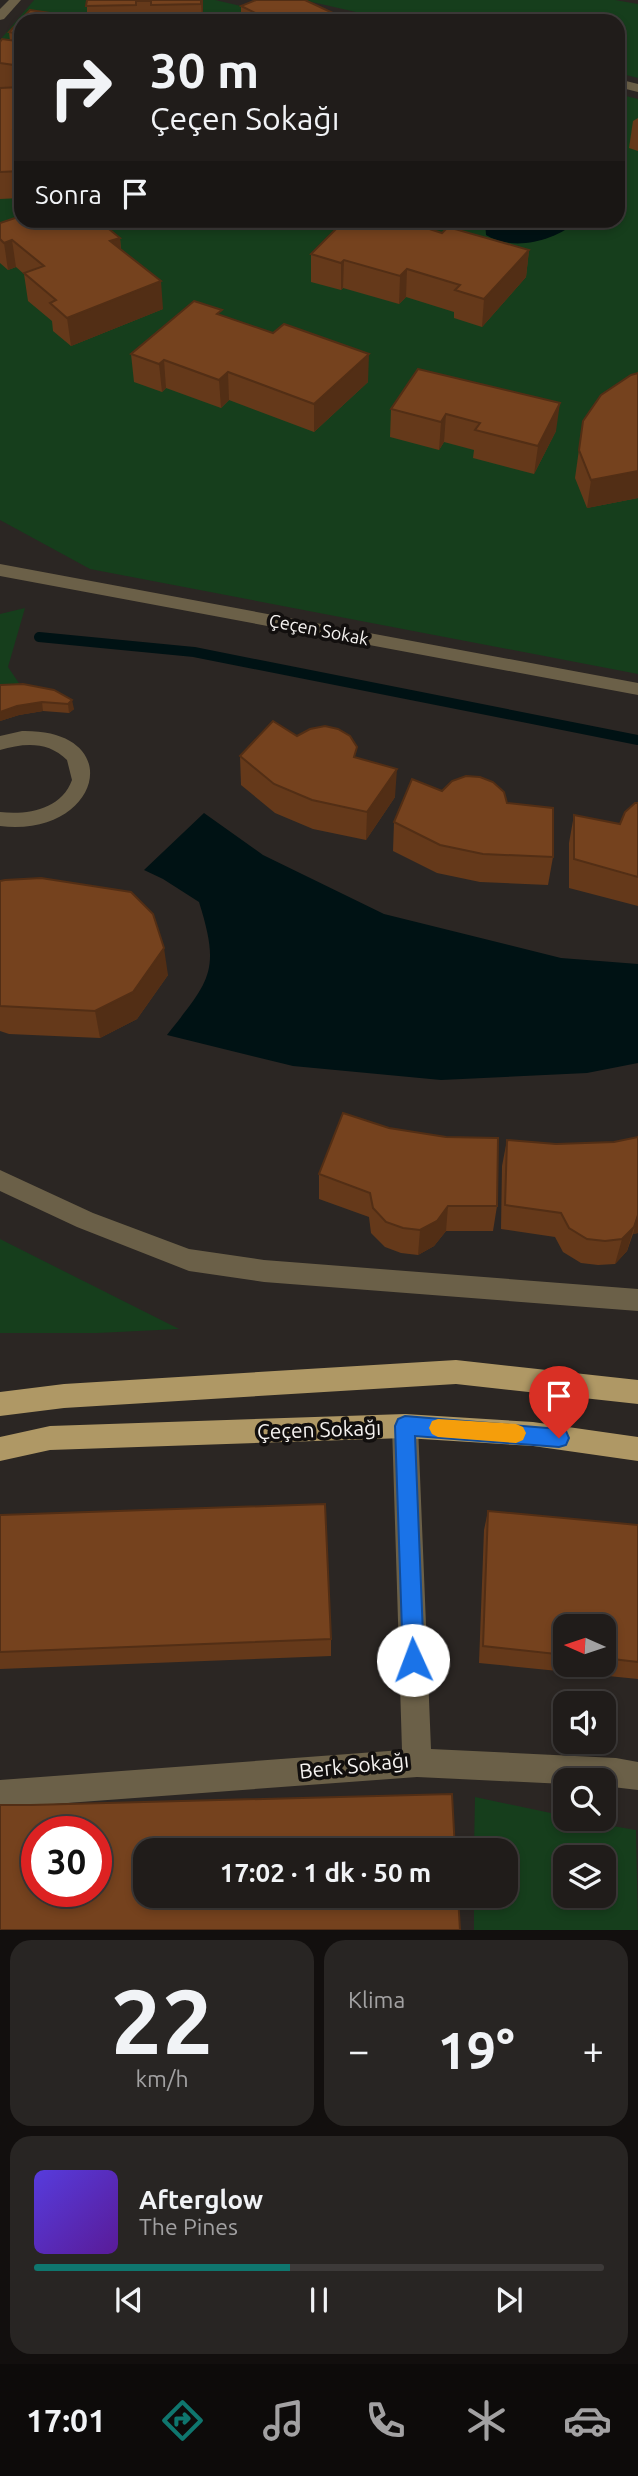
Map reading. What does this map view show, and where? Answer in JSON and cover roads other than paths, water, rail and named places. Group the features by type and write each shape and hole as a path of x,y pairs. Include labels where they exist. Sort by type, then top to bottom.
{"main road":[{"path":"0,1404 64,1395 456,1372 638,1392"},
{"name":"Çeçen Sokağı","path":"0,1449 50,1438 405,1426 533,1434 638,1448"}],"street":[{"path":"0,16 15,0"},
{"name":"Çeçen Sokak","path":"0,570 638,689"},
{"path":"0,819 28,820 47,816 64,806 76,794 81,780 80,766 73,754 61,744 25,737 2,740"},
{"path":"0,1180 85,1220 190,1260 264,1271 638,1300"},
{"name":"Berk Sokağı","path":"0,1794 417,1763 405,1426"},
{"path":"417,1763 631,1779"}],"waterway":[{"path":"39,637 194,652 638,740"}]}
